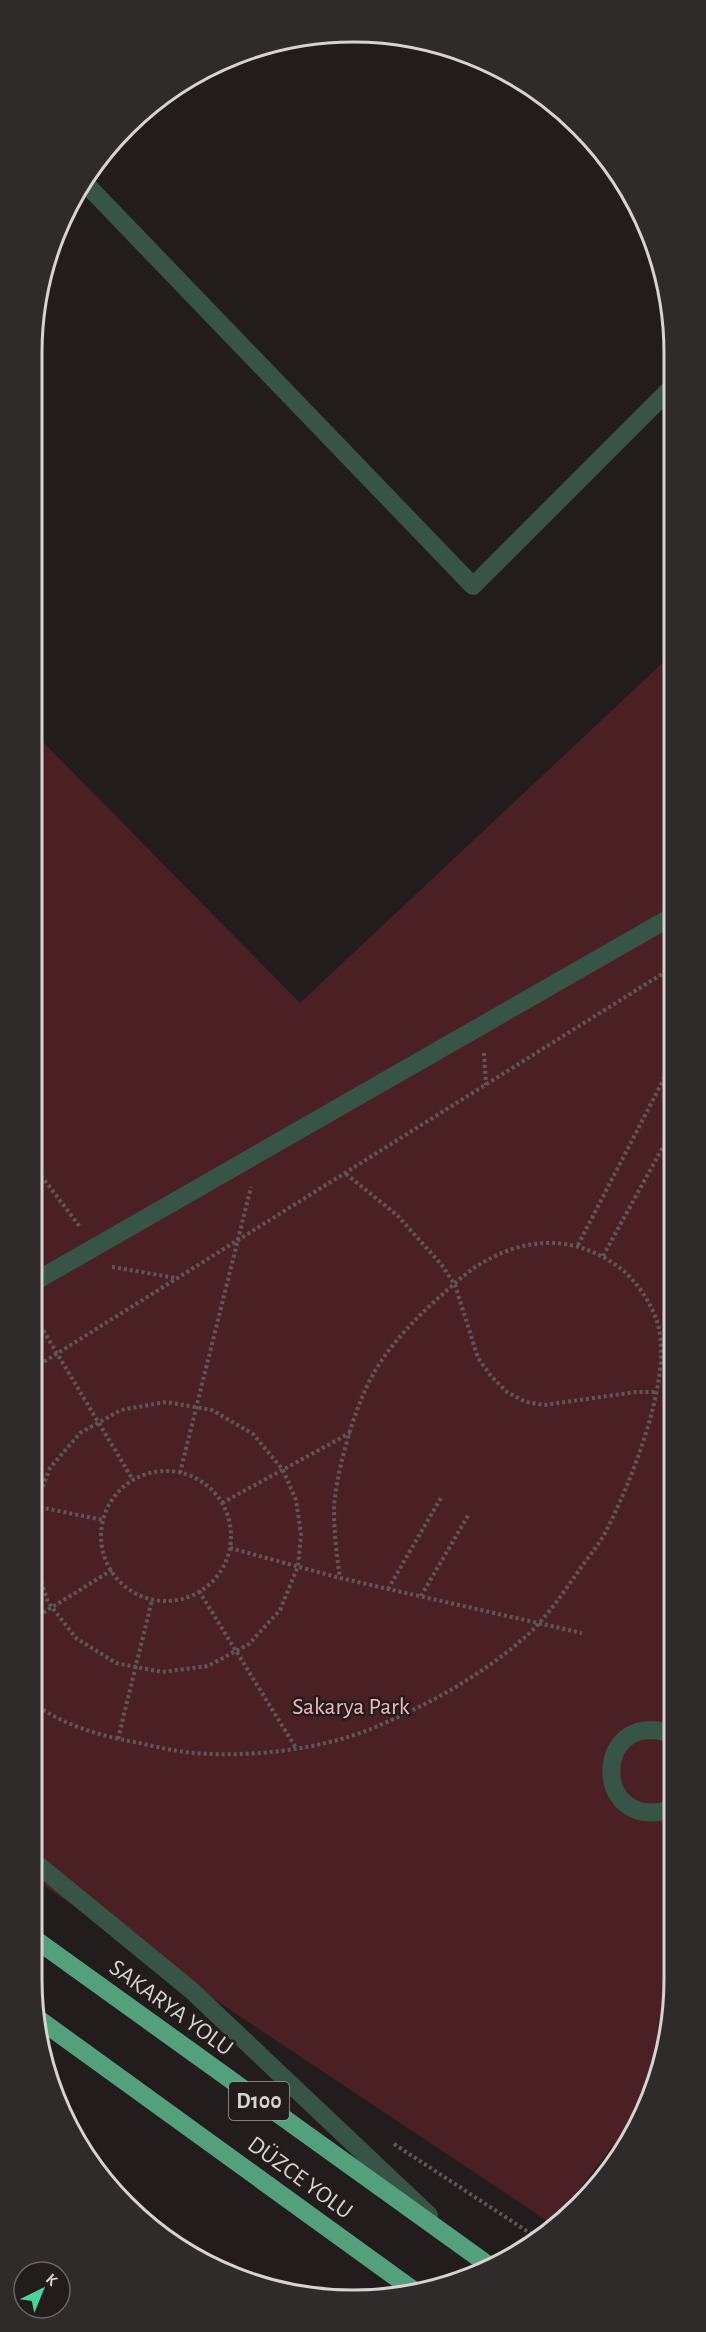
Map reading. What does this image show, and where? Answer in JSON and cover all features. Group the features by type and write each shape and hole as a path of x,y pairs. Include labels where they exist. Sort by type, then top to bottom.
{"highway":[{"name":"SAKARYA YOLU","path":"42,1944 483,2261"},
{"name":"DÜZCE YOLU","path":"46,2024 406,2285"}],"lane":[{"path":"89,188 473,586 664,395"},
{"path":"42,1277 664,921"},
{"path":"664,1731 658,1729 644,1730 630,1735 619,1744 612,1757 610,1771 612,1785 620,1798 631,1807 650,1813 664,1811"},
{"path":"42,1868 191,1990 460,2245"}],"path":[{"path":"42,1363 664,973"},
{"path":"578,1245 664,1079"},
{"path":"603,1256 664,1145"},
{"path":"180,1473 259,1152"},
{"path":"346,1174 376,1196 414,1232 441,1264 455,1285 478,1358 491,1377 507,1392 526,1402 544,1405 636,1392 656,1392"},
{"path":"42,1710 84,1730 118,1739 187,1752 250,1753 309,1747 366,1731 422,1707 482,1670 527,1636 558,1599 604,1536 636,1466 656,1392 661,1363 659,1329 646,1298 624,1271 603,1256 578,1245 542,1242 510,1250 477,1266 417,1318 384,1357 367,1386 350,1433 340,1469 334,1509 340,1578"},
{"path":"42,1328 133,1480"},
{"path":"42,1488 50,1468 80,1433 121,1410 166,1402 212,1410 252,1434 283,1470 296,1500 301,1534 298,1566 280,1610 249,1644 208,1666 162,1672 116,1663 76,1638 48,1602 42,1585"},
{"path":"222,1503 350,1433"},
{"path":"169,1471 180,1473 191,1476 210,1488 222,1503 231,1526 230,1548 223,1568 210,1584 193,1596 173,1601 152,1600 132,1592 116,1578 106,1561 101,1540 103,1520 112,1499 133,1480 147,1473 169,1471"},
{"path":"388,1589 442,1496"},
{"path":"42,1509 103,1520"},
{"path":"421,1596 469,1514"},
{"path":"230,1548 340,1578 582,1633"},
{"path":"42,1614 111,1570"},
{"path":"200,1591 296,1748"},
{"path":"118,1739 152,1600"},
{"path":"389,2140 531,2234"}],"green space":[{"name":"Sakarya Park","path":"664,662 663,1999 658,2040 647,2079 632,2117 624,2132 567,2204 548,2221 42,1885 42,741 300,1003"}]}
